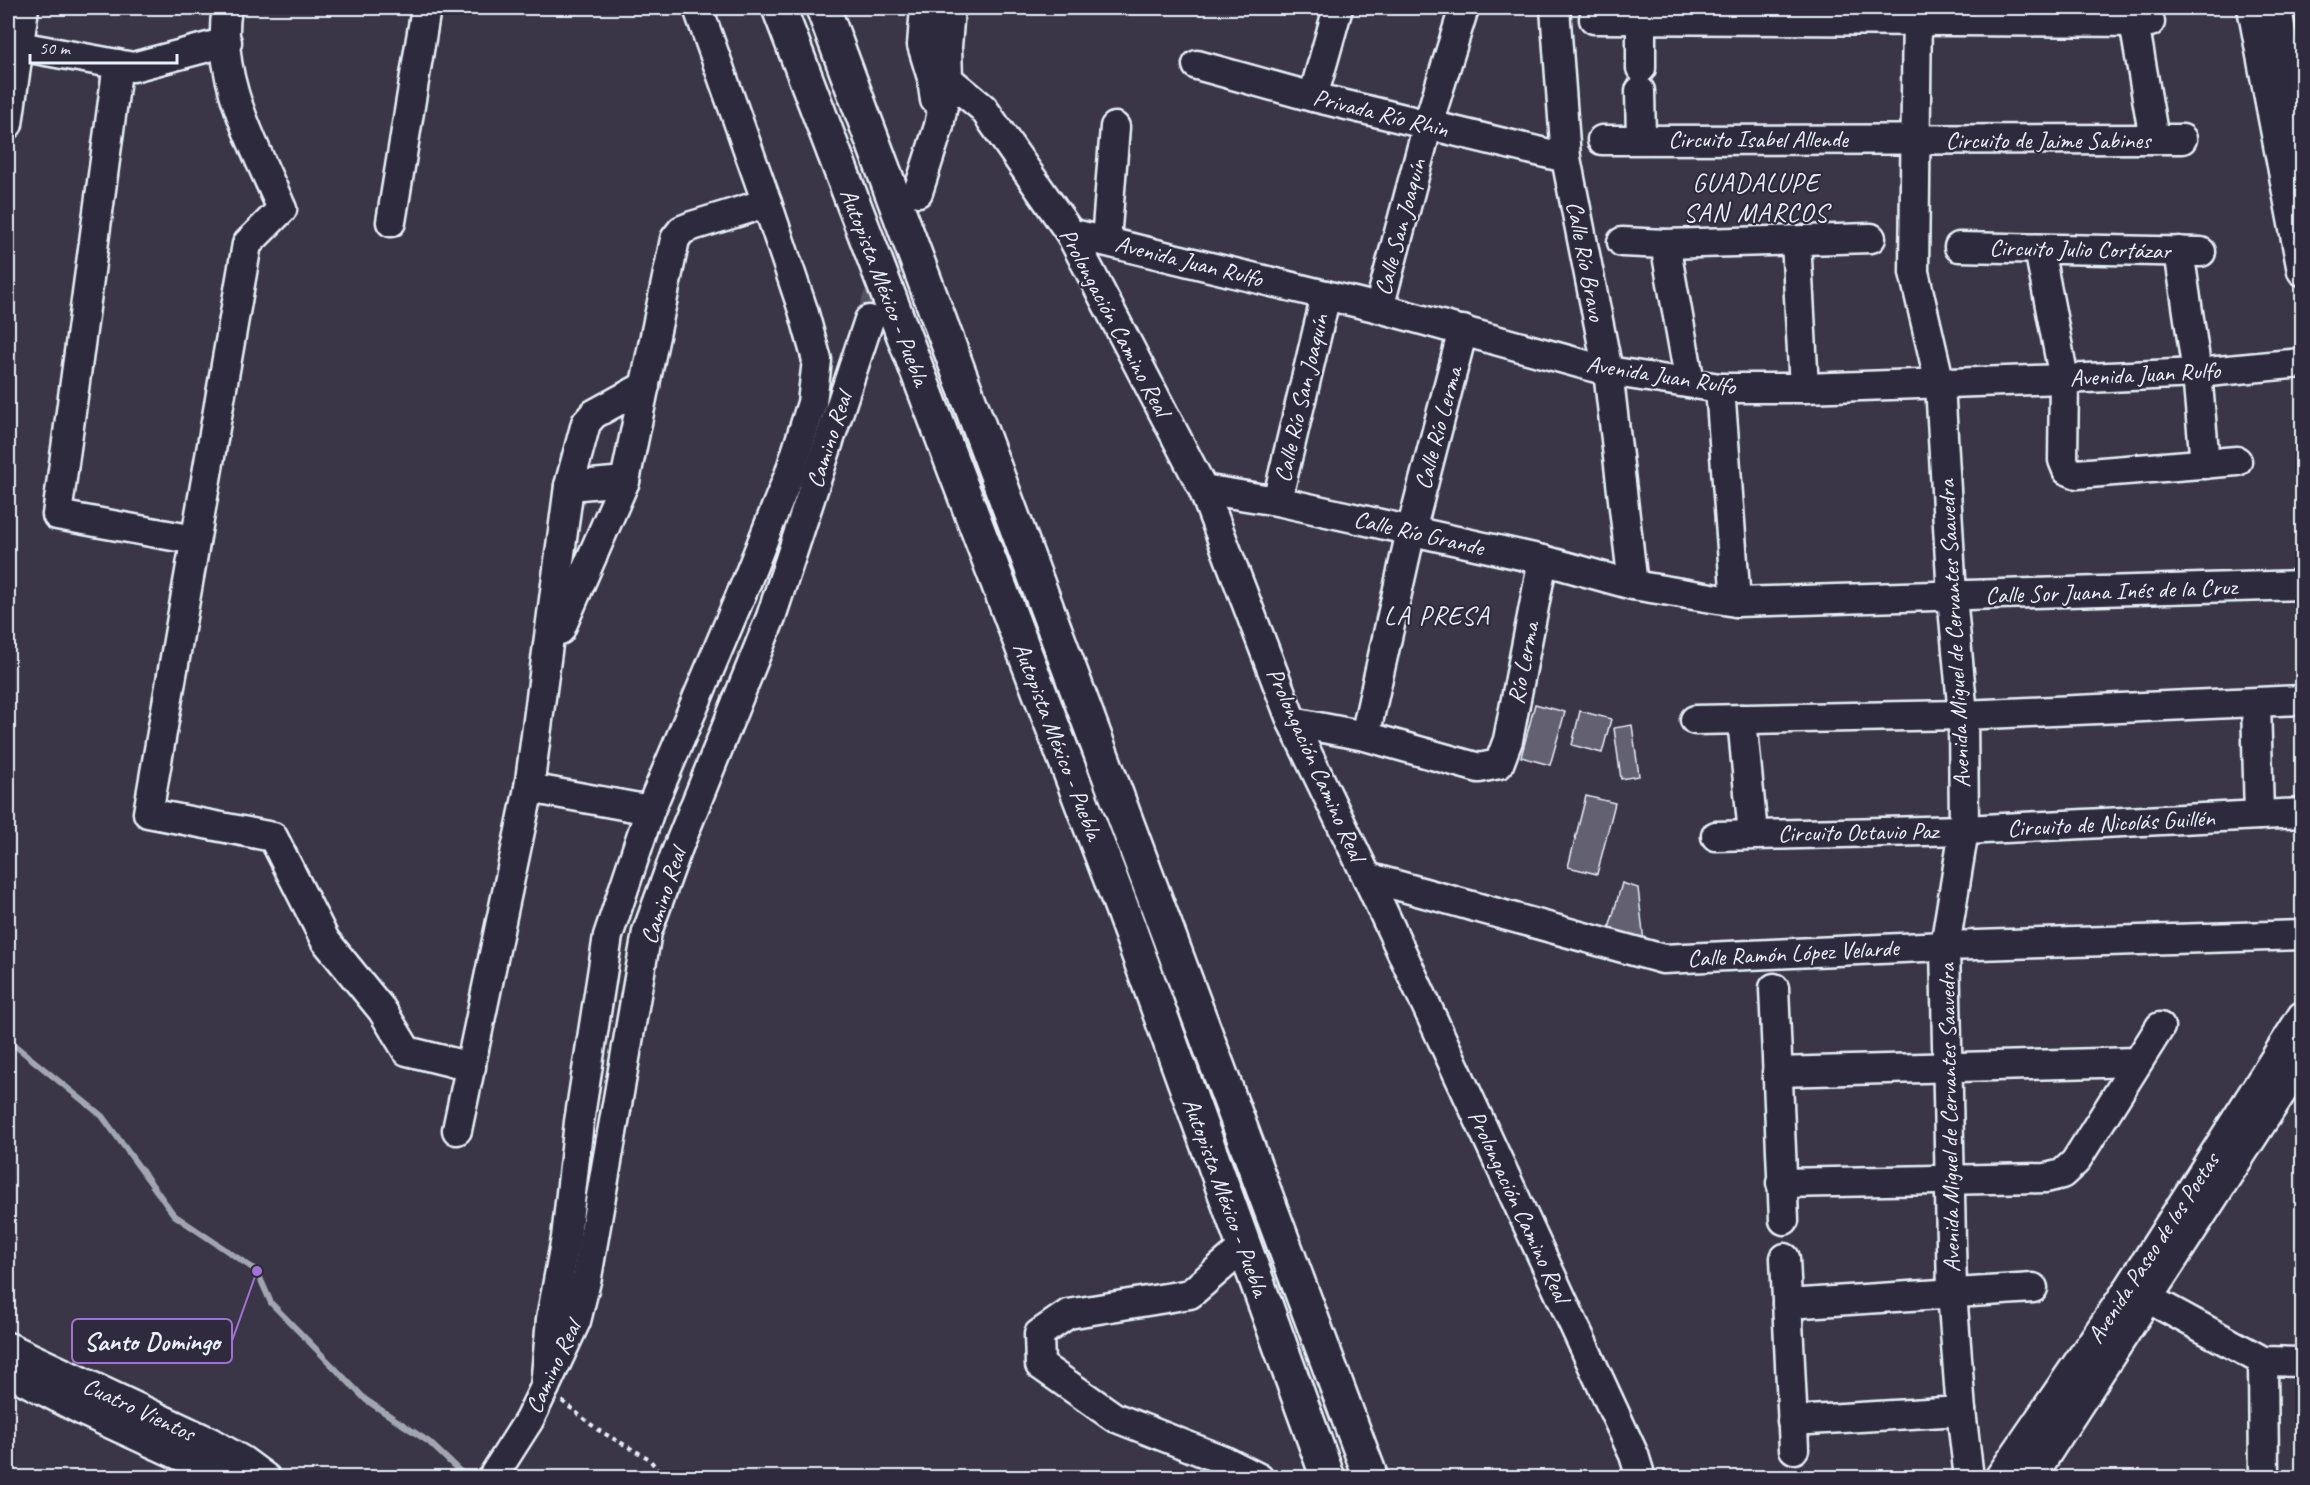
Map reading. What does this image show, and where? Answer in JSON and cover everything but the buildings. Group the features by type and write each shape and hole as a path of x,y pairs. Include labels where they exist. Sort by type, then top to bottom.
{"highway":[{"name":"Autopista México - Puebla","path":"779,8 1121,906 1328,1478"},
{"name":"Autopista México - Puebla","path":"823,8 1371,1478"}],"street":[{"path":"8,124 24,8"},
{"path":"227,8 227,68 243,119 282,209 247,244 148,813 273,837 325,940 382,1010 407,1051 471,1067"},
{"path":"391,222 426,8"},
{"path":"545,1387 551,1319 567,1238 579,1122 608,936 650,810 789,474 812,403 817,360 803,310 767,203 698,8"},
{"path":"926,8 922,45 940,79"},
{"path":"918,192 939,126 940,79 947,47 950,8"},
{"path":"1313,97 1338,8"},
{"name":"Calle San Joaquín","path":"1379,308 1428,123 1464,8"},
{"name":"Calle Río Bravo","path":"1554,8 1566,158 1608,371 1634,585"},
{"path":"2252,8 2302,271"},
{"path":"2277,8 2298,100 2302,155"},
{"path":"1594,19 1917,13 2142,22 2154,140"},
{"name":"Avenida Miguel de Cervantes Saavedra","path":"1917,13 1914,272 1940,384 1952,596 1964,715 1964,830 1945,946 1953,1292 1968,1478"},
{"path":"1641,18 1641,138"},
{"path":"19,46 133,67 226,42"},
{"path":"118,64 57,515 195,540"},
{"name":"Privada Río Rhin","path":"1197,65 1313,97 1566,158"},
{"name":"Prolongación Camino Real","path":"940,79 983,108 1070,233 1203,489 1292,722 1367,877 1634,1455 1641,1477"},
{"path":"1106,241 1115,127"},
{"name":"Circuito Isabel Allende","path":"1602,140 1641,138 1915,140"},
{"name":"Circuito de Jaime Sabines","path":"1915,140 2182,139"},
{"path":"546,662 624,481 675,239 682,230 692,226 767,203"},
{"name":"Avenida Juan Rulfo","path":"1070,233 1379,308 1608,371 1720,388 1804,388 2064,379 2197,373 2302,363"},
{"path":"1622,242 1665,244 1871,238"},
{"path":"1797,240 1804,388"},
{"path":"1665,244 1690,383"},
{"name":"Circuito Julio Cortázar","path":"1959,247 2190,252 2197,373"},
{"path":"2039,249 2064,379 2063,460 2067,470 2077,474 2237,461"},
{"name":"Calle Río San Joaquín","path":"1277,501 1326,295"},
{"name":"Camino Real","path":"492,1478 530,1420 576,1321 587,1277 647,932 675,855 771,617 869,320"},
{"name":"Calle Río Lerma","path":"1365,736 1411,531 1464,330"},
{"path":"2197,373 2205,464"},
{"path":"457,1130 529,788 569,486 586,423 594,414 645,386"},
{"path":"1720,388 1736,602"},
{"path":"569,486 624,481"},
{"name":"Calle Río Grande","path":"1203,489 1277,501 1543,560 1634,585"},
{"name":"Río Lerma","path":"1365,736 1479,768 1499,764 1509,740 1543,560"},
{"name":"Calle Sor Juana Inés de la Cruz","path":"1634,585 1736,602 2302,585"},
{"path":"1695,720 1964,715 2302,700"},
{"path":"2256,703 2259,815"},
{"name":"Circuito Octavio Paz","path":"1742,719 1753,834"},
{"path":"1292,722 1365,736"},
{"path":"529,788 650,810"},
{"name":"Circuito de Nicolás Guillén","path":"1964,830 2302,813"},
{"name":"Circuito Octavio Paz","path":"1716,836 1964,830"},
{"name":"Calle Ramón López Velarde","path":"1367,877 1663,959 1945,946 2302,935"},
{"path":"1774,988 1784,1220"},
{"name":"Avenida Paseo de los Poetas","path":"2031,1478 2302,1016"},
{"path":"1781,1184 2046,1178 2062,1174 2076,1162 2160,1028"},
{"name":"Avenida Paseo de los Poetas","path":"1999,1478 2138,1293 2302,1061"},
{"path":"1778,1072 2137,1062"},
{"path":"1244,1247 1190,1294 1068,1314 1039,1334 1040,1365 1114,1417 1222,1460 1259,1478"},
{"path":"1785,1258 1794,1449"},
{"path":"1787,1304 2032,1288"},
{"path":"2138,1293 2263,1361 2302,1362"},
{"name":"Cuatro Vientos","path":"8,1347 210,1442 243,1461 266,1478"},
{"path":"2263,1361 2264,1478"},
{"name":"Cuatro Vientos","path":"8,1372 87,1413 194,1462 221,1478"},
{"path":"1792,1421 1961,1411"}],"path":[{"path":"545,1387 598,1430 648,1458 664,1478"}],"waterway":[{"path":"8,1040 102,1116 174,1215 257,1271 271,1303 366,1400 429,1442 467,1478"}],"tunnel":[{"path":"869,320 909,216"}],"place":[{"name":"Santo Domingo","path":"257,1271"}],"district":[{"name":"GUADALUPE SAN MARCOS","path":"1756,197"},
{"name":"LA PRESA","path":"1437,615"}]}
